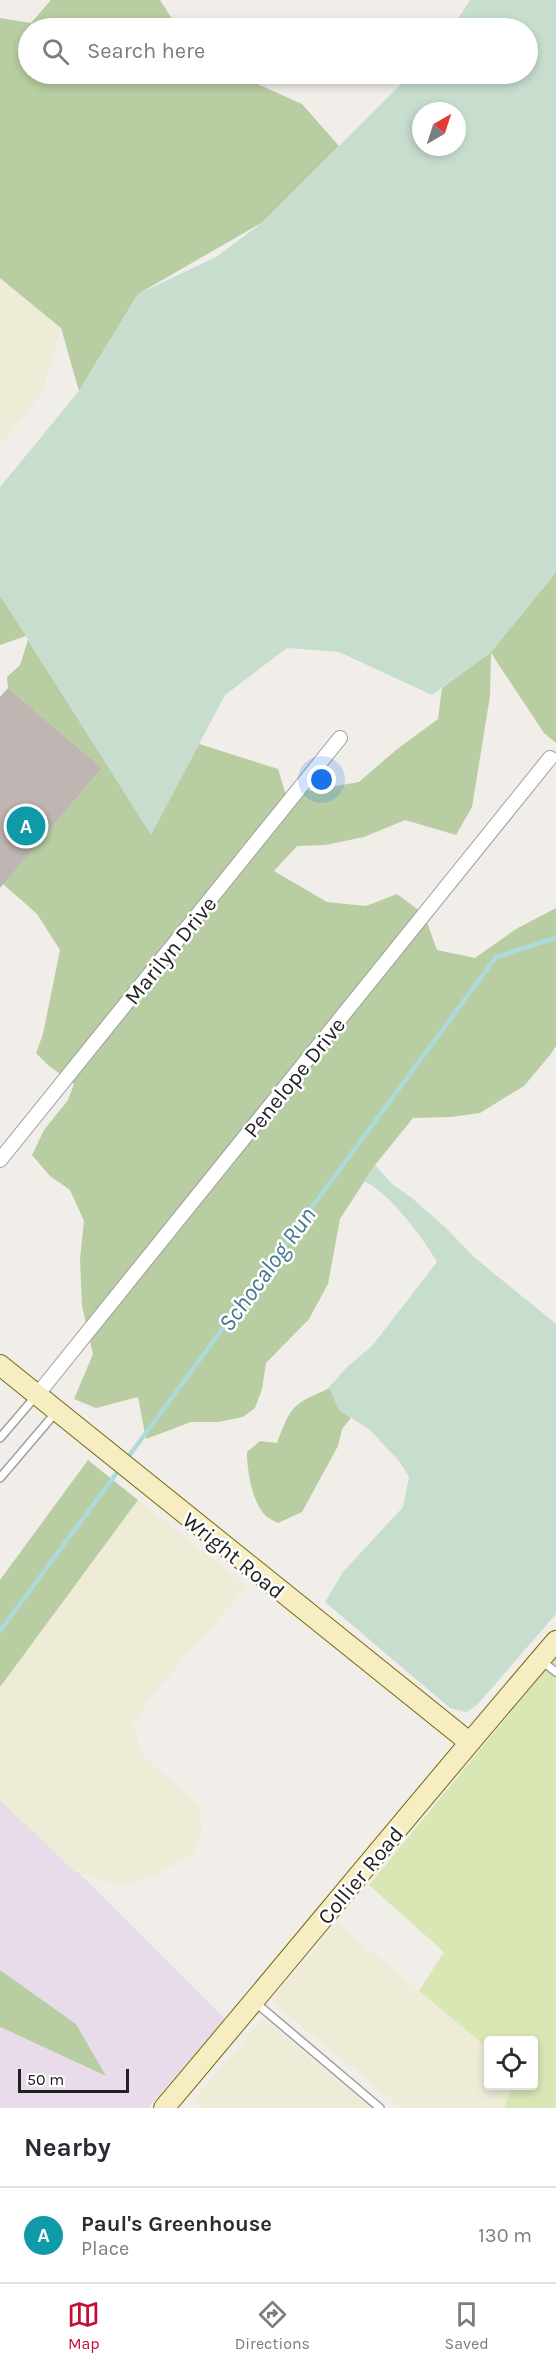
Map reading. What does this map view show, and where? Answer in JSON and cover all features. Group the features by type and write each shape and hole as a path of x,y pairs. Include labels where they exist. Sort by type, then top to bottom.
{"street":[{"name":"Marilyn Drive","path":"0,1160 339,738"},
{"name":"Penelope Drive","path":"37,1395 550,758"},
{"name":"Wright Road","path":"0,1365 469,1742"},
{"name":"Collier Road","path":"164,2108 556,1641"}],"lane":[{"path":"0,1437 37,1395"},
{"path":"0,1478 57,1411"},
{"path":"540,1659 556,1672"},
{"path":"254,2002 380,2108"}],"shaded area":[{"path":"0,278 61,328 43,391 0,444"},
{"path":"138,1500 247,1586 146,1702 133,1726 142,1755 199,1806 202,1828 194,1852 154,1876 124,1886 75,1872 0,1800 0,1687"},
{"path":"0,1800 79,1873 225,2019 148,2108 0,2108 0,2027 105,2076 76,2024 0,1970"},
{"path":"337,1923 484,2045 484,2090 511,2090 504,2108 402,2108 271,2001"},
{"path":"263,2019 371,2108 203,2108 194,2100"}],"green space":[{"path":"51,0 160,0 172,18 35,18"},
{"path":"470,0 556,0 556,572 491,652 432,695 339,652 287,648 225,695 151,835 0,595 0,487 79,391 138,294 216,257 263,222 401,84 538,84 538,18 458,18"},
{"path":"0,18 18,21 18,84 257,84 302,104 339,146 263,222 138,294 79,391 61,328 0,278"},
{"path":"556,572 556,743 544,733 491,653 490,696 472,807 456,835 405,820 364,837 325,845 297,846 274,871 327,902 366,906 397,894 424,914 437,950 475,958 516,929 556,908 556,1046 524,1086 480,1113 451,1117 413,1118 375,1165 340,1219 328,1284 309,1319 266,1363 262,1389 255,1408 243,1417 218,1422 191,1422 146,1439 138,1397 96,1408 74,1399 93,1354 82,1306 80,1259 84,1221 70,1190 50,1176 32,1155 44,1130 68,1100 74,1084 36,1053 43,1034 60,950 37,914 3,884 102,768 8,688 7,677 20,665 28,640 151,834 199,744 278,769 286,795 359,782 396,750 438,719 442,688 491,652"},
{"path":"0,595 26,636 0,645"},
{"path":"375,1165 392,1184 445,1227 474,1257 556,1324 556,1614 477,1705 466,1712 450,1708 325,1602 343,1572 403,1507 409,1477 399,1461 370,1430 339,1410 329,1387 347,1367 372,1346 437,1262 394,1205 364,1181"},
{"path":"330,1388 339,1410 351,1418 342,1429 338,1446 302,1512 278,1523 266,1516 257,1503 249,1477 247,1452 260,1441 277,1443 286,1420 295,1407"},
{"path":"88,1460 138,1500 0,1687 0,1580"},
{"path":"556,1657 556,2108 504,2108 511,2090 538,2090 538,2036 484,2036 484,2045 419,1991 444,1952 369,1885"},
{"path":"0,1970 76,2024 106,2076 0,2027"}],"building":[{"path":"8,688 102,768 0,888 0,697"}],"waterway":[{"name":"Schocalog Run","path":"126,1460 496,957 556,938"},
{"name":"Schocalog Run","path":"0,1631 121,1467"}],"place":[{"name":"Paul's Greenhouse","path":"26,826"}]}
